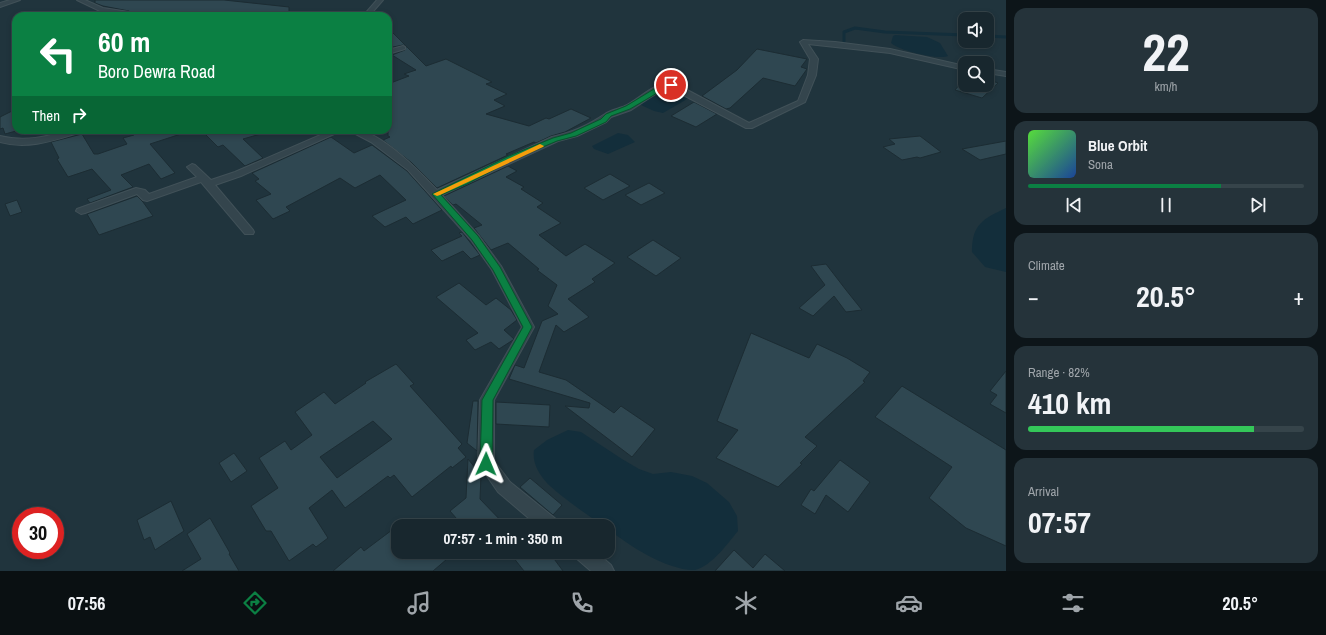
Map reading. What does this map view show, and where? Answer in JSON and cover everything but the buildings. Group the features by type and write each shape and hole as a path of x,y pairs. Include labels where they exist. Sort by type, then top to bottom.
{"street":[{"path":"0,5 17,0"},
{"path":"80,0 102,10 114,12"},
{"path":"370,12 380,0"},
{"path":"436,194 555,139 574,134 603,120 608,115 628,108 661,88 671,85 749,126 801,102 812,75 814,59 803,42 835,44 890,51 958,66"},
{"path":"392,51 403,48"},
{"path":"994,72 1006,74"},
{"path":"0,139 9,143 40,141 65,134"},
{"path":"81,211 136,191 141,192 147,198 206,181 238,174 330,134"},
{"path":"361,134 374,140 411,168 475,238 497,269 528,327 488,400 486,464 504,486 543,519"},
{"path":"192,167 206,181 249,232"},
{"path":"590,559 605,571"}],"water":[{"path":"893,36 927,37 940,43 948,56 928,56 902,49 891,43"},
{"path":"668,90 677,91 689,98 663,113 641,105 641,103"},
{"path":"618,133 628,135 635,142 608,154 594,149 592,146"},
{"path":"1006,208 1006,272 985,267 972,252 974,235 980,224 985,219"},
{"path":"568,430 581,432 639,469 653,474 671,472 692,476 707,483 729,502 737,516 738,531 714,559 708,564 695,570 684,569 661,562 637,549 615,534 615,519 594,519 567,500 547,483 541,476 535,464 534,450 547,440"}],"waterway":[{"path":"844,41 844,32 855,28 885,32 958,35"},
{"path":"994,36 1006,37"}],"slow traffic":[{"path":"437,194 540,146"}],"route":[{"path":"486,464 488,400 528,327 510,296 497,269 475,238 436,194 555,139 574,134 603,120 608,115 628,108 661,88 671,85"}]}
